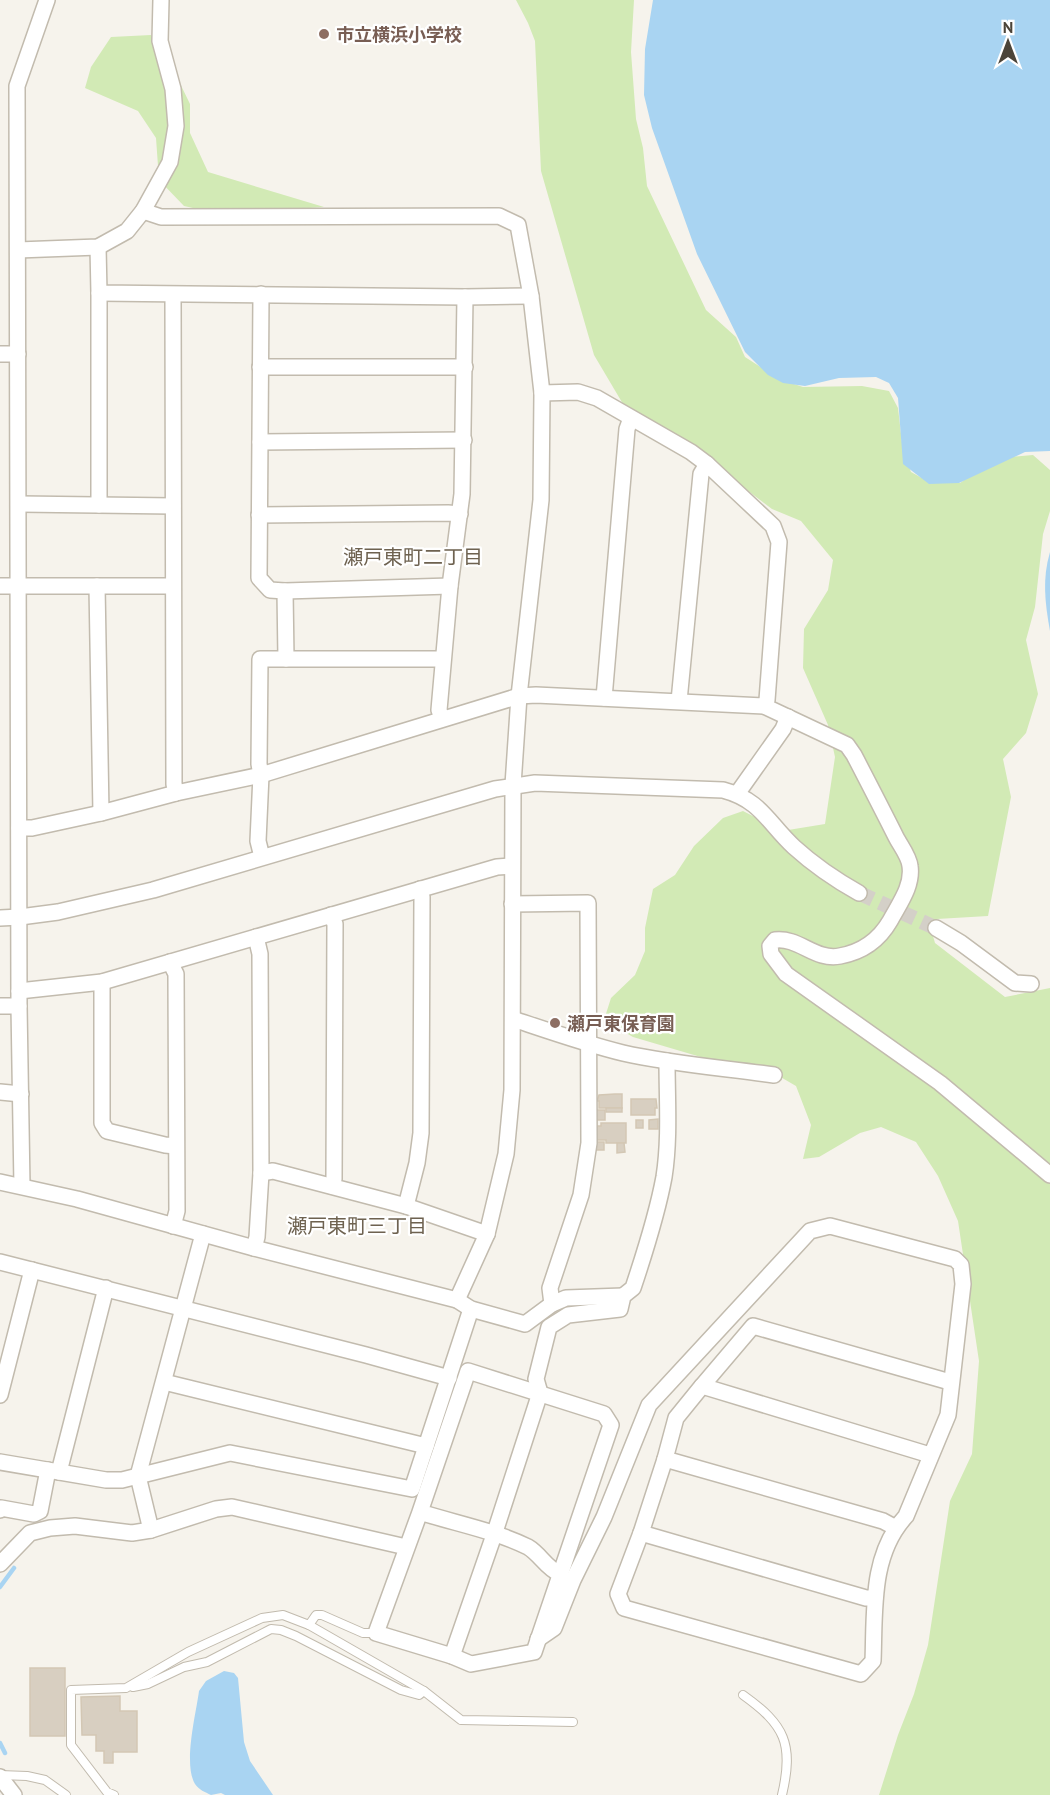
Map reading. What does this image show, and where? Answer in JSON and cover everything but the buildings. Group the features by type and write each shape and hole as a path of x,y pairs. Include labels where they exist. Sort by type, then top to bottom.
{"street":[{"path":"22,1186 19,999 20,504 17,86 48,0"},
{"path":"18,250 98,248 127,231 143,211 170,162 176,126 173,89 160,40 161,0"},
{"path":"143,211 160,218 499,216 518,225 531,296 542,393 542,500 519,696 513,785 512,1090 506,1154 487,1234 457,1300"},
{"path":"98,248 99,505"},
{"path":"99,294 531,296"},
{"path":"261,294 259,578 270,590 285,591 450,586"},
{"path":"173,295 174,784 176,793"},
{"path":"442,719 439,710 443,659 462,494 465,297"},
{"path":"0,354 18,354"},
{"path":"260,367 465,367"},
{"path":"542,393 578,392 597,398 691,452 707,464 773,526 779,542 768,688 764,706"},
{"path":"604,698 627,429 631,418"},
{"path":"260,442 464,440"},
{"path":"679,702 701,474 707,464"},
{"path":"20,504 173,506"},
{"path":"259,515 460,514"},
{"path":"0,586 173,586"},
{"path":"97,586 101,813"},
{"path":"285,591 286,659"},
{"path":"262,856 258,841 261,775 259,764 260,659 443,659"},
{"path":"19,828 32,828 101,813 176,793 261,775 519,696 764,706 848,745 910,865 908,890 882,935 868,945 836,957 822,956 791,941 781,939 775,940 770,946 771,954 786,974 940,1083 1050,1175"},
{"path":"737,794 783,729 788,717"},
{"path":"0,918 58,912 153,890 262,856 513,785 535,783 723,790 737,794 758,807 792,845 825,874 859,893"},
{"path":"0,1006 19,999 102,982 497,867 512,866"},
{"path":"406,1206 417,1163 421,1133 422,897 420,889"},
{"path":"512,904 588,903 588,1143 581,1195 550,1288 552,1304"},
{"path":"331,915 335,924 334,1179 332,1186"},
{"path":"936,927 1015,984 1031,984"},
{"path":"254,1248 257,1237 261,1173 260,954 256,938"},
{"path":"170,962 176,974 177,1211 173,1226"},
{"path":"102,982 102,1123 106,1131 176,1146"},
{"path":"513,1019 588,1044 667,1061 774,1075"},
{"path":"0,1182 77,1199 254,1248 457,1300 471,1309 525,1324 552,1304 566,1298 623,1296 633,1288 655,1217 664,1176 667,1061"},
{"path":"0,1092 21,1094"},
{"path":"261,1173 273,1171 332,1186 406,1206 487,1234"},
{"path":"538,1639 554,1628 573,1580 604,1517 649,1405 810,1231 830,1226 955,1259 960,1265 963,1284 948,1415 906,1516 896,1528 880,1563 875,1598 873,1661 861,1674 624,1608 618,1594 641,1533 676,1418 753,1326 950,1382"},
{"path":"151,1530 138,1476 203,1234"},
{"path":"0,1262 449,1378"},
{"path":"0,1395 32,1270"},
{"path":"0,1510 1,1508 34,1514 40,1511 54,1471 106,1288"},
{"path":"452,1656 540,1393 536,1379 549,1327 568,1315 620,1309 623,1296"},
{"path":"0,1462 106,1480 122,1480 230,1454 412,1489 471,1309"},
{"path":"468,1371 604,1413 611,1425 534,1652 471,1665 452,1656 376,1632 420,1512 468,1371"},
{"path":"164,1382 426,1446"},
{"path":"702,1386 930,1455"},
{"path":"665,1459 883,1521 896,1528"},
{"path":"0,1564 30,1533 50,1528 75,1526 132,1533 151,1530 216,1509 232,1508 406,1547"},
{"path":"420,1512 530,1548 549,1569 560,1574"},
{"path":"641,1533 866,1598 875,1598"},
{"path":"0,1776 14,1795"}],"lane":[{"path":"126,1688 188,1652 262,1618 283,1615 309,1625 423,1691 461,1720 573,1722"},
{"path":"309,1625 316,1615 322,1615 363,1634 376,1632"},
{"path":"114,1795 106,1792 71,1745 71,1690 126,1688 148,1684 184,1667 207,1662 271,1629 297,1636 401,1690 419,1695 423,1691"},
{"path":"743,1695 764,1710 779,1728 788,1754 788,1770 782,1795"},
{"path":"0,1776 27,1776 45,1780 66,1795"}],"green space":[{"path":"516,0 634,0 631,52 636,119 643,148 647,186 706,310 736,337 745,357 779,379 803,387 862,386 889,391 898,408 903,451 911,472 931,483 960,483 996,458 1033,455 1050,470 1050,511 1043,534 1035,607 1026,640 1038,694 1026,733 1003,759 1011,797 988,916 937,919 931,929 935,943 1005,997 1050,988 1050,1795 879,1795 914,1694 928,1645 950,1501 972,1454 979,1361 958,1221 938,1176 916,1142 881,1127 860,1133 819,1157 803,1159 811,1125 796,1086 765,1068 738,1068 633,1037 604,1020 611,998 635,975 645,951 645,928 653,889 675,875 694,846 723,818 743,811 782,831 825,824 835,757 828,725 803,668 804,629 828,590 833,560 801,521 772,509 692,448 623,404 594,355 541,171 535,41"},
{"path":"151,35 160,59 173,69 190,104 190,133 208,172 324,207 220,214 184,206 159,180 156,138 138,111 85,88 91,67 111,37"}],"water":[{"path":"653,0 1050,0 1050,451 1025,452 959,483 929,484 903,464 898,398 889,383 876,377 839,378 805,386 783,383 768,375 745,352 697,254 652,128 644,95 645,49"},
{"path":"1050,552 1050,631 1045,591"},
{"path":"224,1671 234,1673 238,1678 244,1742 250,1761 273,1795 225,1795 221,1793 211,1795 195,1784 190,1764 190,1752 199,1691 206,1681"}],"waterway":[{"path":"0,1587 14,1568"},
{"path":"0,1743 5,1753"}],"tunnel":[{"path":"859,893 936,928"}],"place":[{"name":"市立横浜小学校","path":"324,34"},
{"name":"瀬戸東保育園","path":"555,1023"}],"district":[{"name":"瀬戸東町二丁目","path":"413,557"},
{"name":"瀬戸東町三丁目","path":"357,1226"}]}
